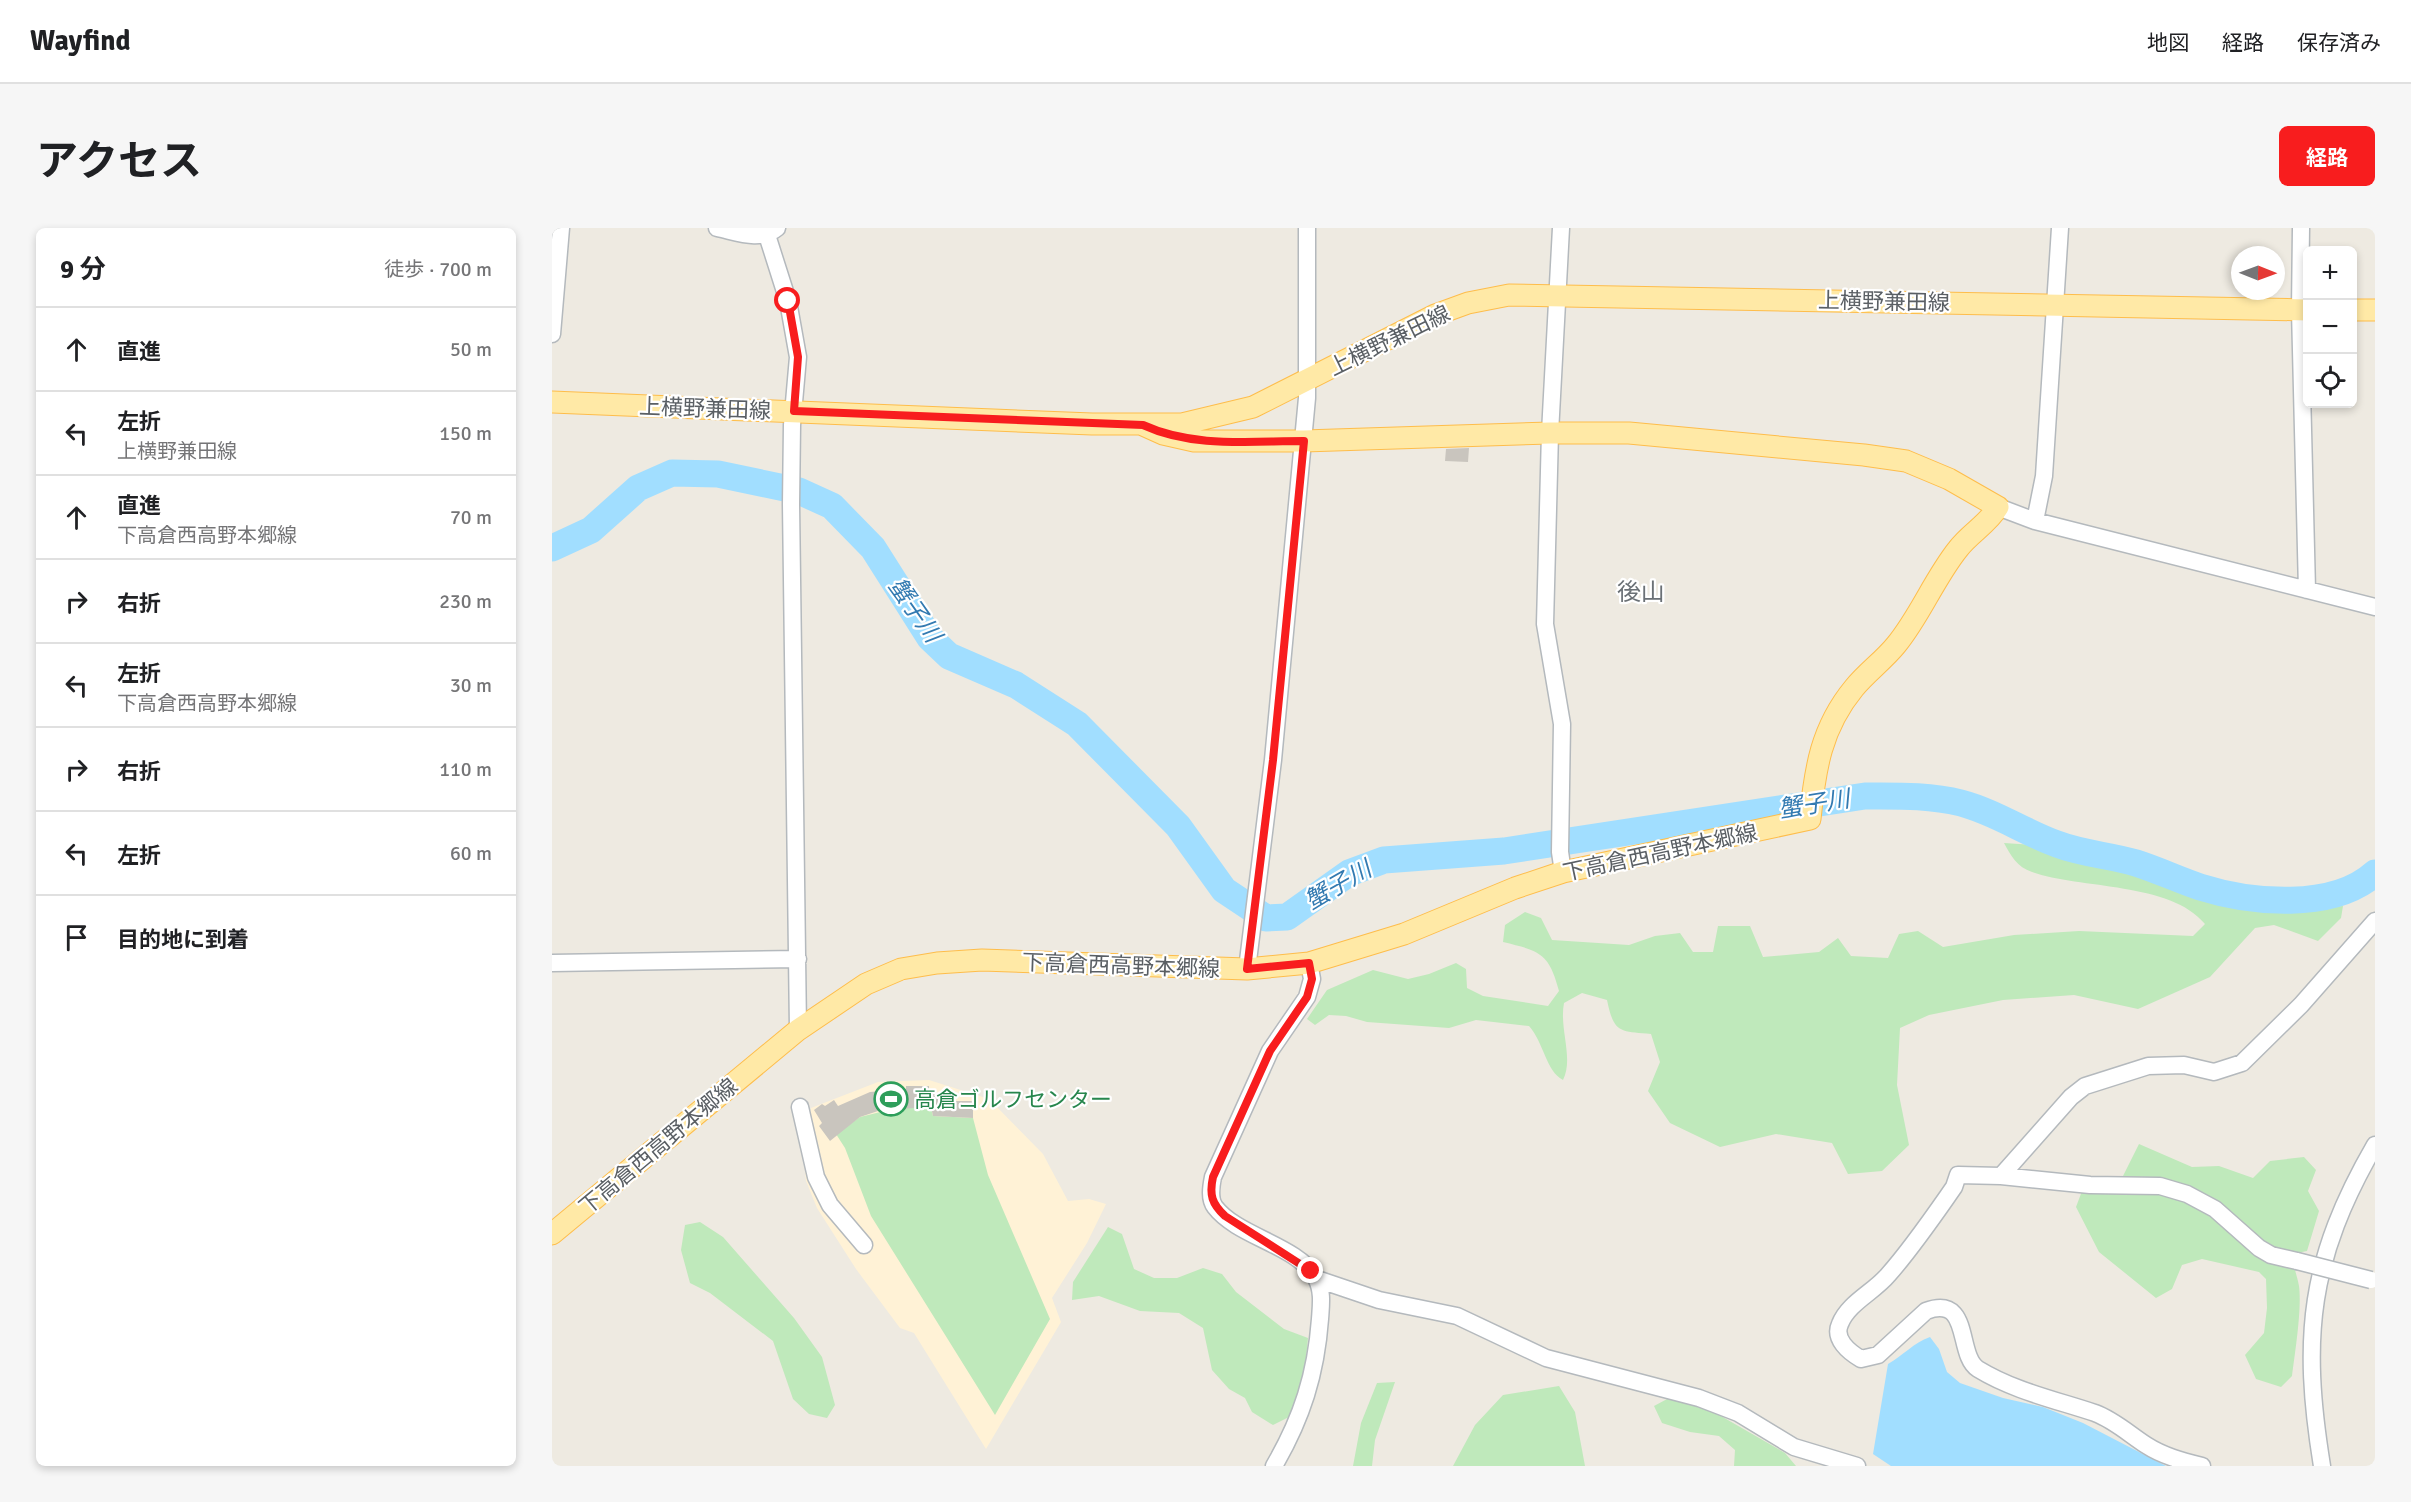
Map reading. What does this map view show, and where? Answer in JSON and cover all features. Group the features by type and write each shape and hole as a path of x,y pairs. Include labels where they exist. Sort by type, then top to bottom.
{"main road":[{"name":"上横野兼田線","path":"552,402 1143,425 1182,424 1216,418 1253,407 1435,315 1468,303 1509,295 1558,294 2303,310"},
{"path":"2357,310 2375,310"},
{"path":"1143,425 1163,434 1194,441 1304,441 1550,433 1629,433 1673,437 1906,461 1949,479 1998,507"},
{"name":"下高倉西高野本郷線","path":"552,1234 798,1030 866,984 901,969 937,963 982,960 1247,969 1309,963 1404,934 1515,888 1561,862 1810,819 1815,765 1830,726 1854,688 1896,645 1966,538 1990,519 1998,507"}],"street":[{"path":"717,228 758,236 772,231 798,357 791,474 798,1030"},
{"path":"1247,969 1273,760 1304,441 1309,379 1307,228"},
{"path":"1561,228 1550,433 1545,624 1562,724 1561,862"},
{"path":"2035,521 2044,476 2060,228"},
{"path":"2301,228 2304,300"},
{"path":"552,334 558,239"},
{"path":"2304,354 2307,590"},
{"path":"1998,507 2035,521 2375,607"},
{"path":"2001,1176 2071,1097 2085,1086 2148,1066 2184,1065 2214,1072 2242,1063 2301,1005 2375,921"},
{"path":"552,963 798,959"},
{"path":"1309,963 1312,979 1307,997 1270,1051 1213,1177 1210,1190 1214,1206 1225,1216 1294,1258 1317,1279 1379,1300 1457,1316 1556,1361 1699,1398 1738,1413 1794,1447 1857,1466"},
{"path":"800,1107 816,1177 831,1205 864,1245"},
{"path":"2322,1466 2315,1420 2311,1367 2315,1297 2330,1235 2353,1182 2375,1145"},
{"path":"2202,1466 2169,1457 2096,1414 2007,1383 1977,1368 1969,1360 1962,1326 1946,1309 1935,1307 1926,1311 1878,1355 1870,1359 1861,1359 1842,1344 1838,1334 1839,1325 1845,1315 1889,1274 1954,1187 1958,1175 2001,1176 2090,1185 2160,1186 2187,1194 2214,1209 2265,1251 2373,1281"},
{"path":"1274,1466 1305,1402 1315,1370 1321,1299 1317,1279"}],"shaded area":[{"path":"929,1080 989,1099 1043,1154 1068,1201 1089,1199 1106,1204 1087,1243 1052,1298 1061,1322 986,1449 914,1333 900,1328 856,1269 817,1208 806,1181 803,1149 811,1108 878,1082"}],"green space":[{"path":"2004,843 2036,845 2104,864 2218,905 2278,909 2343,906 2341,918 2318,941 2274,925 2255,928 2210,977 2138,1009 2074,995 2003,1000 1929,1015 1900,1028 1897,1085 1909,1145 1882,1171 1848,1174 1832,1143 1776,1134 1720,1147 1670,1123 1648,1091 1660,1062 1651,1034 1620,1029 1612,1019 1607,1000 1582,993 1564,1003 1563,1023 1567,1062 1563,1080 1553,1070 1529,1026 1476,1020 1449,1028 1367,1022 1346,1016 1329,1015 1315,1025 1307,1019 1327,990 1373,970 1408,979 1429,974 1456,963 1466,969 1467,988 1483,996 1548,1006 1559,991 1547,961 1534,951 1503,942 1505,925 1525,912 1541,918 1552,940 1629,945 1655,936 1680,933 1693,952 1713,952 1718,926 1750,926 1763,957 1819,952 1838,938 1851,956 1888,958 1899,934 1918,931 1943,947 2014,935 2079,931 2193,936 2205,924 2190,910 2148,894 2052,877 2027,870 2012,857"},
{"path":"905,1106 931,1107 933,1116 973,1118 988,1175 1050,1319 995,1415 871,1216 845,1148 836,1134 860,1117"},
{"path":"2139,1144 2192,1167 2219,1166 2253,1178 2270,1161 2304,1157 2316,1170 2308,1191 2319,1211 2307,1251 2292,1254 2300,1295 2299,1318 2292,1376 2281,1387 2256,1379 2245,1355 2264,1333 2267,1308 2266,1279 2259,1272 2202,1259 2182,1265 2172,1289 2156,1298 2099,1252 2076,1207 2082,1191 2122,1178"},
{"path":"700,1222 723,1237 794,1318 822,1357 835,1405 827,1418 809,1414 793,1399 773,1341 710,1293 690,1283 681,1250 685,1225"},
{"path":"1108,1227 1122,1234 1134,1269 1154,1278 1177,1278 1203,1268 1222,1274 1236,1292 1284,1329 1308,1338 1304,1380 1289,1417 1273,1425 1252,1412 1245,1398 1229,1389 1212,1370 1203,1328 1179,1313 1140,1311 1099,1296 1072,1300 1073,1282"},
{"path":"1395,1382 1375,1440 1372,1466 1353,1466 1361,1423 1377,1383"},
{"path":"1559,1386 1575,1412 1585,1466 1453,1466 1475,1425 1503,1395"},
{"path":"1669,1398 1714,1412 1785,1453 1796,1466 1734,1466 1735,1450 1719,1436 1690,1432 1662,1423 1654,1406"}],"water":[{"path":"1930,1337 1939,1349 1947,1372 1960,1383 2003,1398 2043,1407 2083,1423 2166,1466 1891,1466 1873,1454 1888,1364"}],"building":[{"path":"1469,448 1468,462 1445,461 1446,449"},
{"path":"906,1086 929,1086 929,1091 945,1101 973,1101 973,1118 933,1116 931,1107 881,1110 860,1117 830,1141 819,1126 822,1123 814,1110 822,1104 825,1106 834,1100 838,1106 870,1092 906,1089"}],"waterway":[{"name":"蟹子川","path":"552,548 591,530 638,488 672,473 718,474 799,491 832,506 873,548 930,638 949,656 1016,685 1077,724 1178,826 1224,890 1266,918 1287,917 1349,873 1384,860 1504,851 1865,796 1925,797 1961,803 2067,847 2136,863 2200,887 2243,897 2267,900 2315,898 2358,885 2375,873"}],"place":[{"name":"高倉ゴルフセンター","path":"891,1099"}],"district":[{"name":"後山","path":"1641,592"}],"route":[{"path":"788,301 798,357 794,411 1143,425 1163,434 1194,441 1304,441 1273,760 1247,969 1271,969 1309,963 1312,979 1307,997 1270,1051 1213,1177 1210,1190 1214,1206 1225,1216 1311,1271"}]}
